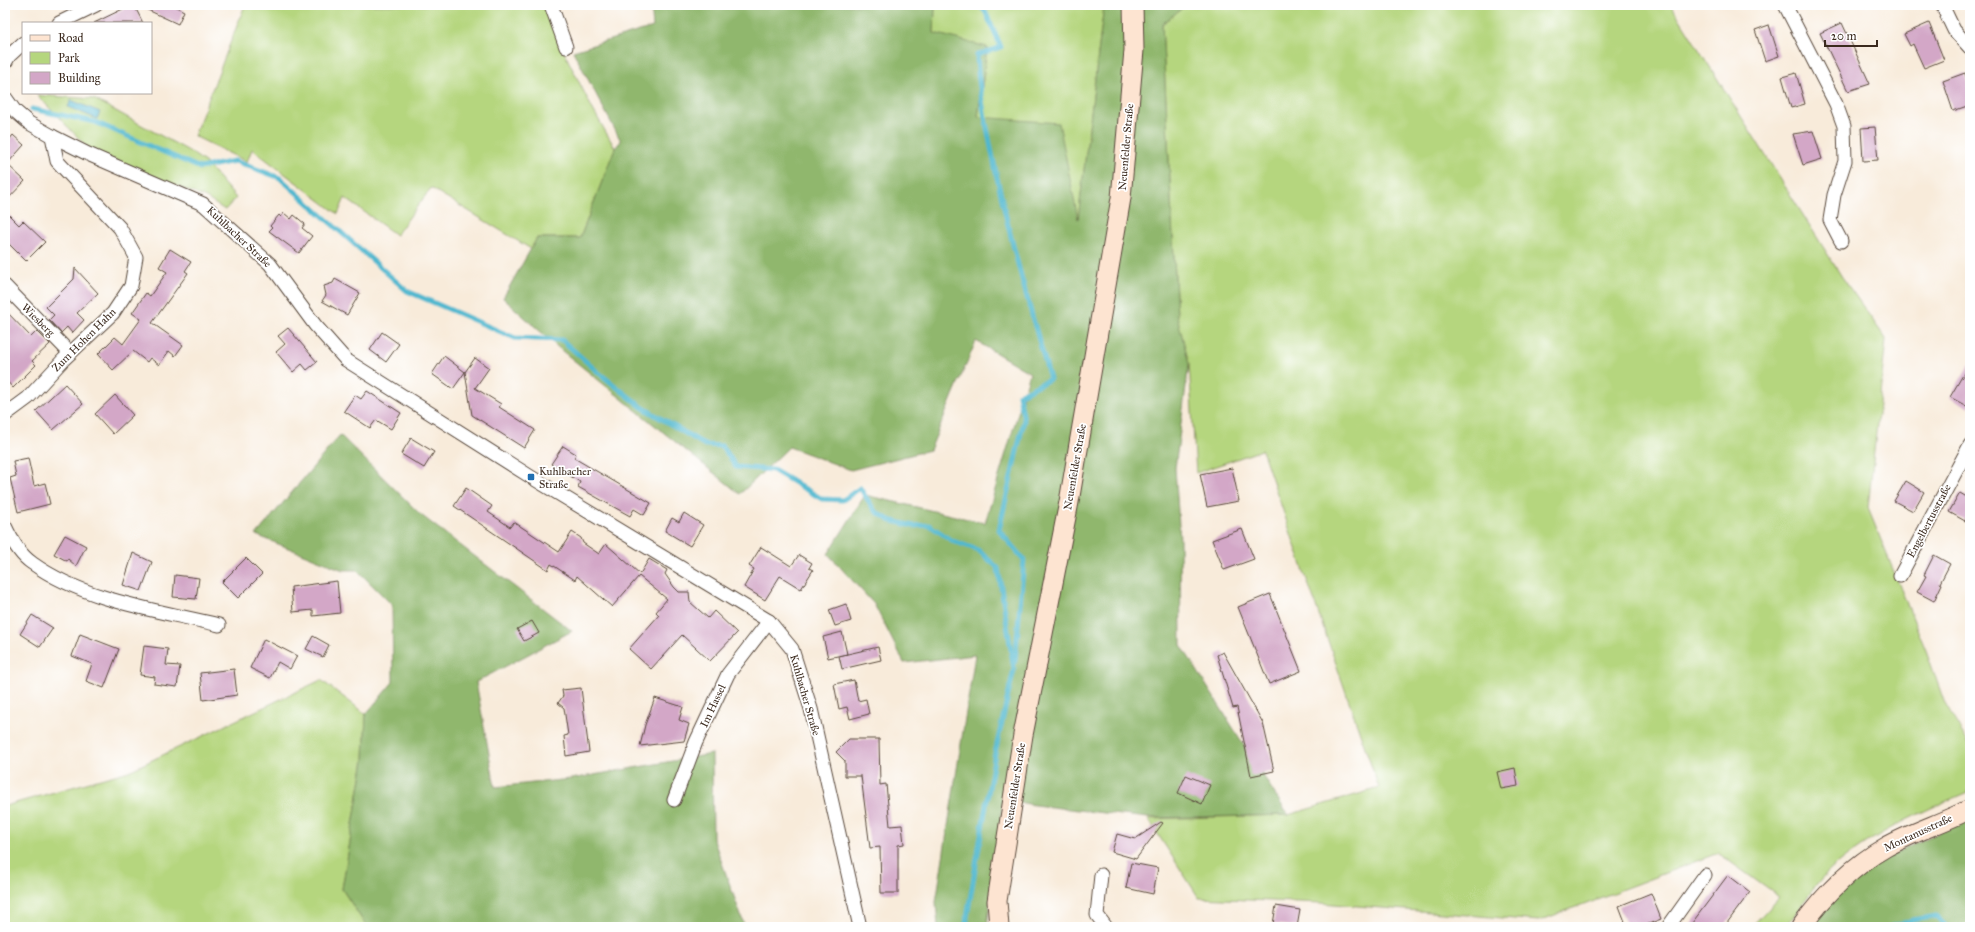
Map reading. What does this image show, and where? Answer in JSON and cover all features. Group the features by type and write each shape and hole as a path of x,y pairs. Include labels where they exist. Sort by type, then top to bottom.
{"main road":[{"name":"Neuenfelder Straße","path":"999,927 997,901 1023,735 1069,502 1121,198 1134,50 1133,5"},
{"name":"Montanusstraße","path":"1801,927 1814,909 1843,877 1880,851 1970,809"}],"street":[{"path":"61,22 96,5"},
{"path":"551,5 566,47"},
{"path":"1785,5 1836,104 1844,126 1845,161 1834,195 1830,220 1841,241"},
{"path":"1942,5 1954,30 1970,48"},
{"path":"5,63 9,56 22,44"},
{"name":"Kuhlbacher Straße","path":"5,97 16,111 29,123 52,136 88,154 203,204 270,264 315,325 346,360 531,477 769,621 792,649 811,708 860,927"},
{"name":"Zum Hohen Hahn","path":"5,415 28,398 70,353 113,313 131,286 136,257 120,228 57,161 52,136"},
{"name":"Wiesberg","path":"5,286 70,353"},
{"name":"Engelbertusstraße","path":"1900,576 1970,445"},
{"path":"5,526 11,539 31,562 71,585 111,599 219,625"},
{"name":"Im Hassel","path":"674,800 696,742 728,674 769,621"},
{"path":"1101,875 1097,915 1106,927"},
{"path":"1668,927 1706,875"}],"green space":[{"path":"245,5 545,5 566,56 592,108 615,148 580,238 537,238 531,249 431,188 396,235 345,198 338,214 252,149 247,162 194,136"},
{"path":"651,5 935,5 934,33 987,47 978,117 1059,123 1078,219 1104,5 1186,5 1162,24 1177,316 1189,364 1175,468 1180,540 1181,645 1288,815 1148,818 1034,805 1003,799 987,927 938,927 936,902 975,655 904,663 874,604 828,554 865,495 985,523 1030,373 976,341 930,450 851,470 789,447 740,494 561,350 503,298 537,238 580,238 615,148 621,141 573,51 653,27"},
{"path":"935,5 1104,5 1078,220 978,117 987,48 934,33"},
{"path":"1186,5 1671,5 1842,277 1886,339 1868,508 1927,653 1945,704 1970,746 1970,791 1900,823 1851,853 1822,879 1809,894 1786,927 1751,927 1779,897 1718,853 1539,921 1321,903 1199,898 1148,819 1288,815 1379,788 1262,450 1196,473 1189,364 1177,316 1162,24"},
{"path":"37,95 94,99 189,151 206,163 236,198 225,210 206,198 90,150"},
{"path":"340,435 421,515 572,631 476,682 495,787 571,779 712,754 713,838 745,927 367,927 342,889 364,760 366,714 393,682 392,605 357,570 343,570 256,535"},
{"path":"321,680 366,714 364,760 342,889 367,927 5,927 5,806 129,771"},
{"path":"1970,820 1970,927 1811,927 1834,898 1852,881 1868,870 1917,842"}],"water":[{"path":"71,100 100,112 97,119 68,107"}],"building":[{"path":"131,5 134,5 142,22 96,22"},
{"path":"137,5 172,5 184,11 178,24"},
{"path":"1842,23 1870,84 1848,91 1820,33"},
{"path":"1929,23 1944,60 1924,68 1913,44 1910,46 1904,34"},
{"path":"1769,25 1779,56 1765,61 1755,30"},
{"path":"1796,73 1805,104 1791,108 1782,77"},
{"path":"1965,73 1970,89 1970,105 1953,111 1943,81"},
{"path":"1875,127 1878,160 1863,161 1861,128"},
{"path":"1813,131 1822,159 1803,165 1793,134"},
{"path":"13,135 24,145 7,164 25,181 5,202 5,145"},
{"path":"5,211 19,225 23,221 45,242 26,261 5,240"},
{"path":"284,213 291,219 294,215 305,224 302,228 312,236 299,253 269,231 272,228 270,226 279,215 281,217"},
{"path":"170,249 191,262 185,271 188,273 152,323 183,345 175,356 169,351 159,365 150,358 147,362 133,351 113,370 98,354 115,337 123,344 141,319 132,313 146,293 150,296 167,272 159,267"},
{"path":"75,268 98,293 77,313 84,320 72,333 67,327 61,333 49,320 54,315 46,307 74,279"},
{"path":"335,279 360,293 347,315 322,301 326,295 324,286 333,283"},
{"path":"5,310 31,337 37,331 50,344 32,361 36,365 13,388 5,379"},
{"path":"288,328 317,362 307,370 302,364 293,372 276,352 285,344 278,336"},
{"path":"382,332 399,344 386,362 370,350"},
{"path":"444,356 465,372 453,389 432,374"},
{"path":"475,358 489,368 475,388 501,404 499,407 535,430 524,448 472,415 465,372"},
{"path":"1970,363 1970,408 1950,397"},
{"path":"65,384 83,404 53,430 36,411"},
{"path":"367,391 401,413 391,429 376,420 370,428 344,411 355,395 361,399"},
{"path":"115,395 133,415 113,434 95,414"},
{"path":"411,438 434,452 424,468 401,454"},
{"path":"563,446 576,454 574,458 651,503 644,515 634,509 630,516 578,487 580,482 551,464"},
{"path":"28,458 34,486 45,483 50,504 18,512 10,478 16,476 13,461"},
{"path":"1232,468 1239,501 1207,507 1200,474"},
{"path":"1906,481 1924,492 1913,511 1894,501"},
{"path":"466,488 492,506 488,512 510,527 514,522 559,552 572,532 581,538 583,543 599,554 606,544 640,574 649,559 667,570 665,574 679,592 689,592 690,602 708,618 714,611 737,633 710,661 682,635 651,669 629,649 659,615 656,612 667,599 639,576 612,607 577,576 575,580 551,564 548,570 454,506"},
{"path":"1960,493 1970,499 1970,512 1965,521 1949,512"},
{"path":"684,513 703,525 690,546 665,531 672,518 679,522"},
{"path":"1242,529 1254,559 1224,570 1212,540"},
{"path":"65,535 86,546 76,566 68,559 67,561 54,554"},
{"path":"761,547 791,566 799,555 812,563 809,568 813,570 801,589 780,576 765,600 744,587 754,569 749,566"},
{"path":"133,553 152,562 141,591 123,585"},
{"path":"1934,555 1950,564 1940,583 1942,584 1934,601 1917,592 1926,576 1924,575"},
{"path":"246,558 262,574 238,598 222,582"},
{"path":"175,575 199,578 196,599 173,597"},
{"path":"337,581 340,613 313,616 313,610 293,612 291,587"},
{"path":"1270,594 1301,671 1269,684 1238,607"},
{"path":"846,604 851,621 835,626 829,610"},
{"path":"32,615 53,628 40,647 20,634"},
{"path":"532,621 539,633 524,641 517,629"},
{"path":"842,632 847,654 828,658 823,637"},
{"path":"80,634 119,649 104,688 86,681 92,664 72,656"},
{"path":"313,636 329,645 323,657 306,649"},
{"path":"264,639 297,656 290,669 278,662 270,678 250,668"},
{"path":"144,646 168,649 166,665 180,666 177,687 154,684 155,677 140,675"},
{"path":"878,647 881,660 842,669 839,656"},
{"path":"1223,652 1263,723 1274,771 1251,776 1237,707 1233,708 1217,655"},
{"path":"234,669 237,695 203,700 200,673"},
{"path":"854,680 858,701 866,699 869,714 850,719 847,707 839,709 834,684"},
{"path":"581,688 589,752 566,756 564,736 568,735 564,708 558,703 563,696 562,690"},
{"path":"655,698 683,707 679,720 689,724 684,741 640,746 645,725"},
{"path":"849,739 879,739 880,785 886,784 890,826 902,825 904,844 898,845 898,893 881,893 880,847 870,848 861,776 845,776 845,761 836,752"},
{"path":"1515,768 1518,786 1501,789 1497,772"},
{"path":"1186,775 1210,785 1202,804 1178,793"},
{"path":"1161,822 1163,823 1136,859 1112,852 1117,834 1135,839"},
{"path":"1131,863 1158,868 1153,894 1126,888"},
{"path":"1728,875 1750,892 1724,927 1689,927"},
{"path":"1651,893 1661,919 1641,927 1627,927 1619,906"},
{"path":"1276,906 1300,910 1297,927 1273,924"}],"waterway":[{"path":"979,5 985,11 1001,47 977,55 984,113 1010,235 1050,379 1019,395 1024,420 999,530 1024,560 1015,661"},
{"path":"32,109 95,122 200,168 235,161 280,178 407,291 515,338 562,340 599,373 642,407 705,445 722,446 736,467 773,470 822,499 843,500 860,488 875,511 889,520 913,526 929,525 953,541 978,550 998,568 1014,669 995,753 967,917 967,927"},
{"path":"1890,927 1913,920 1937,916 1945,927"}],"place":[{"name":"Kuhlbacher Straße","path":"531,477"}]}
